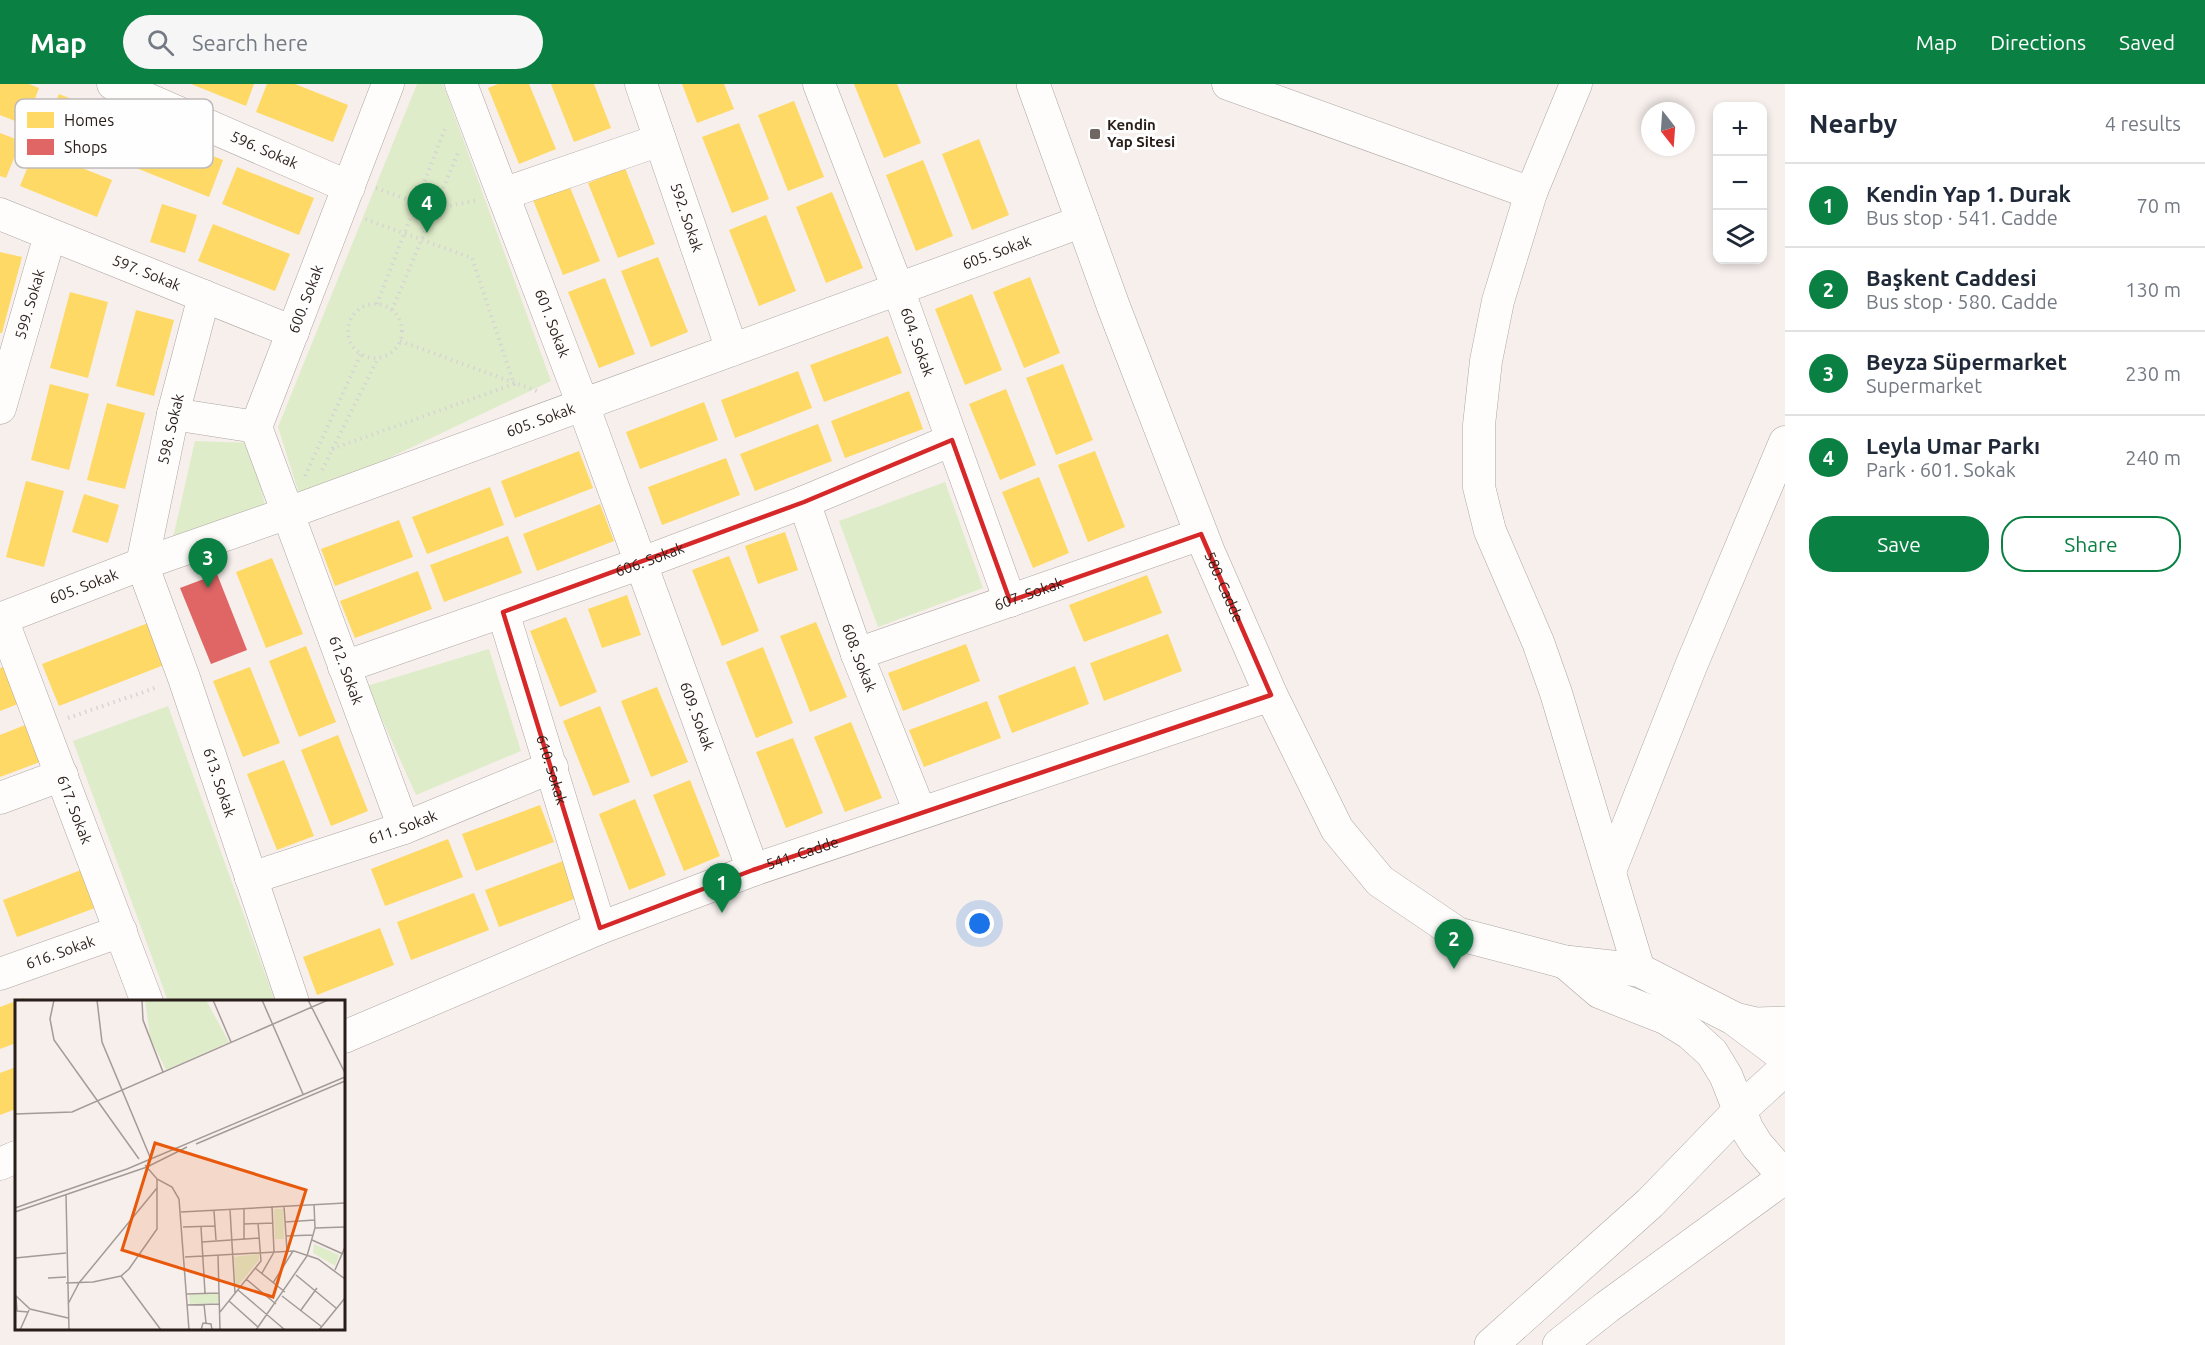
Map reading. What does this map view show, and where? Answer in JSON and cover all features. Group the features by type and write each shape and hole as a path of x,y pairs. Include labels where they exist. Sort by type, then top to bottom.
{"main road":[{"name":"580. Cadde","path":"1033,84 1114,308 1201,534 1271,695 1337,829 1380,881 1458,934 1564,962 1639,970"},
{"path":"1559,1345 1607,1306 1785,1177 1756,1145 1726,1076 1712,1053 1690,1033 1666,1018 1600,992 1564,962"},
{"path":"1639,970 1734,1018 1785,1057"},
{"path":"1734,1018 1756,1024 1785,1023"},
{"path":"1491,1345 1650,1203 1740,1110 1785,1069"}],"street":[{"name":"596. Sokak","path":"113,84 146,99"},
{"name":"600. Sokak","path":"256,428 293,332 357,196 388,84"},
{"name":"592. Sokak","path":"641,84 732,350"},
{"name":"604. Sokak","path":"819,84 898,289 1010,601"},
{"path":"1228,84 1531,193"},
{"path":"1576,84 1531,193 1498,301 1486,361 1479,425 1479,487 1490,531 1538,642 1556,693 1639,970"},
{"name":"601. Sokak","path":"461,85 642,563"},
{"name":"596. Sokak","path":"213,130 357,196"},
{"path":"503,194 660,140"},
{"name":"597. Sokak","path":"0,214 293,332"},
{"name":"605. Sokak","path":"1,619 142,564 295,511 1083,221"},
{"name":"599. Sokak","path":"0,408 50,234"},
{"name":"598. Sokak","path":"142,564 173,414 204,296"},
{"path":"173,414 256,428 295,511"},
{"name":"606. Sokak","path":"344,667 642,563 804,502 952,440"},
{"path":"1610,871 1691,666 1785,442"},
{"name":"608. Sokak","path":"804,502 857,654 920,812"},
{"name":"612. Sokak","path":"295,511 344,667 404,828"},
{"name":"607. Sokak","path":"857,654 1201,534"},
{"name":"609. Sokak","path":"642,563 753,870"},
{"name":"613. Sokak","path":"142,564 184,678 292,1000"},
{"name":"610. Sokak","path":"503,612 600,928"},
{"name":"617. Sokak","path":"1,619 146,1000"},
{"name":"541. Cadde","path":"345,1037 600,928 753,870 1271,695"},
{"name":"611. Sokak","path":"251,878 404,828 552,767"},
{"path":"0,798 62,775"},
{"name":"616. Sokak","path":"0,974 121,931"},
{"path":"0,1164 15,1158"}],"path":[{"path":"377,304 461,85"},
{"path":"392,310 473,117"},
{"path":"357,196 415,203 434,210 503,194"},
{"path":"357,196 404,233 472,258 514,384"},
{"path":"377,304 392,310 401,324 400,341 391,352 378,358 361,354 354,348 350,340 349,323 360,308 377,304"},
{"path":"400,341 514,384 583,405"},
{"path":"295,511 361,354"},
{"path":"295,511 332,449 378,358"},
{"path":"332,449 514,384"},
{"path":"43,727 184,678"}],"highlighted area":[{"path":"952,440 1010,601 1201,534 1271,695 753,870 600,928 503,612 804,502"}],"green space":[{"path":"417,84 443,84 551,381 301,500 278,427"},
{"path":"195,441 252,443 265,505 173,538"},
{"path":"945,482 983,588 878,627 839,521"},
{"path":"489,649 521,751 416,795 367,686"},
{"path":"168,706 275,1000 168,1000 73,741"}],"building: Homes":[{"path":"0,84 29,84 39,88 35,99 15,99 15,121 0,115"},
{"path":"191,84 254,84 246,106"},
{"path":"267,84 295,84 348,105 333,142 256,112"},
{"path":"498,84 529,84 556,149 519,164 488,88"},
{"path":"551,84 594,84 611,128 574,142"},
{"path":"682,84 724,84 734,109 697,123"},
{"path":"854,84 897,84 921,143 884,158"},
{"path":"59,94 71,99 57,99"},
{"path":"794,101 824,177 788,191 758,115"},
{"path":"739,123 769,199 732,213 702,137"},
{"path":"0,133 15,139 15,156 6,178 0,176"},
{"path":"979,139 1009,215 972,230 942,154"},
{"path":"213,156 223,160 209,197 136,168 213,168"},
{"path":"923,160 953,236 916,251 886,175"},
{"path":"237,167 314,198 299,235 222,204"},
{"path":"27,168 82,168 112,180 97,217 20,186"},
{"path":"625,168 655,244 618,258 588,183"},
{"path":"569,185 600,261 563,275 533,200"},
{"path":"832,192 863,268 826,283 796,207"},
{"path":"162,204 197,215 185,253 150,242"},
{"path":"766,215 796,291 759,306 729,230"},
{"path":"213,224 290,254 275,291 198,261"},
{"path":"0,252 22,257 2,333 0,333"},
{"path":"658,257 688,332 651,347 621,271"},
{"path":"1030,277 1060,353 1024,368 993,292"},
{"path":"605,278 635,354 599,368 568,292"},
{"path":"70,292 108,302 88,378 50,368"},
{"path":"972,294 1002,370 965,385 935,309"},
{"path":"136,310 174,320 154,396 116,386"},
{"path":"888,336 902,373 824,402 810,365"},
{"path":"1063,364 1093,440 1056,455 1026,378"},
{"path":"798,371 812,408 735,438 721,400"},
{"path":"50,384 89,394 69,470 31,460"},
{"path":"1006,389 1036,465 1000,480 969,404"},
{"path":"909,391 923,429 845,458 831,421"},
{"path":"704,402 718,440 640,469 626,432"},
{"path":"107,403 145,413 125,489 87,480"},
{"path":"818,424 832,461 755,491 740,454"},
{"path":"579,451 593,488 515,518 501,481"},
{"path":"1095,451 1125,527 1088,542 1058,465"},
{"path":"726,458 740,495 662,525 648,487"},
{"path":"1039,477 1069,553 1033,568 1002,492"},
{"path":"26,481 64,491 44,567 6,557"},
{"path":"490,487 504,525 427,554 412,517"},
{"path":"84,494 119,505 108,543 72,532"},
{"path":"600,504 614,541 537,571 523,534"},
{"path":"399,520 413,557 335,586 321,549"},
{"path":"785,532 798,570 758,584 745,546"},
{"path":"508,536 522,573 444,602 430,565"},
{"path":"729,556 759,631 722,646 692,570"},
{"path":"272,558 303,634 266,648 236,572"},
{"path":"418,571 432,609 355,638 340,601"},
{"path":"1147,575 1162,613 1084,642 1069,605"},
{"path":"627,595 641,635 602,648 588,609"},
{"path":"566,617 597,692 560,707 530,631"},
{"path":"816,622 847,697 810,712 780,636"},
{"path":"148,623 164,665 59,706 42,664"},
{"path":"1168,634 1182,671 1104,701 1090,663"},
{"path":"966,644 980,681 903,711 888,673"},
{"path":"306,646 336,722 299,737 269,661"},
{"path":"763,647 793,723 756,738 726,662"},
{"path":"1075,666 1089,704 1012,733 998,696"},
{"path":"4,667 18,704 0,711 0,668"},
{"path":"250,667 280,743 243,757 213,681"},
{"path":"657,687 688,762 651,777 621,701"},
{"path":"987,701 1001,738 924,767 909,730"},
{"path":"600,706 630,782 593,796 563,721"},
{"path":"851,722 882,798 845,812 814,737"},
{"path":"25,725 40,762 0,777 0,735"},
{"path":"338,735 368,811 331,826 301,750"},
{"path":"793,738 823,813 786,828 756,752"},
{"path":"284,760 314,836 277,850 247,774"},
{"path":"690,780 720,856 684,871 653,795"},
{"path":"635,799 666,875 629,890 599,814"},
{"path":"540,805 554,842 476,871 462,834"},
{"path":"448,839 463,877 385,906 371,869"},
{"path":"563,861 577,898 499,927 485,890"},
{"path":"81,870 95,908 17,937 3,900"},
{"path":"474,893 489,930 411,960 397,922"},
{"path":"380,928 394,965 317,995 303,957"},
{"path":"15,1001 15,1043 0,1049 0,1007"},
{"path":"15,1067 15,1109 0,1115 0,1073"}],"building: Shops":[{"path":"217,574 247,650 211,664 180,588"}],"place":[{"name":"Kendin Yap Sitesi","path":"1095,134"},
{"name":"Leyla Umar Parkı","path":"427,233"},
{"name":"Beyza Süpermarket","path":"208,588"},
{"name":"Kendin Yap 1. Durak","path":"722,913"},
{"name":"Başkent Caddesi","path":"1454,969"}]}
